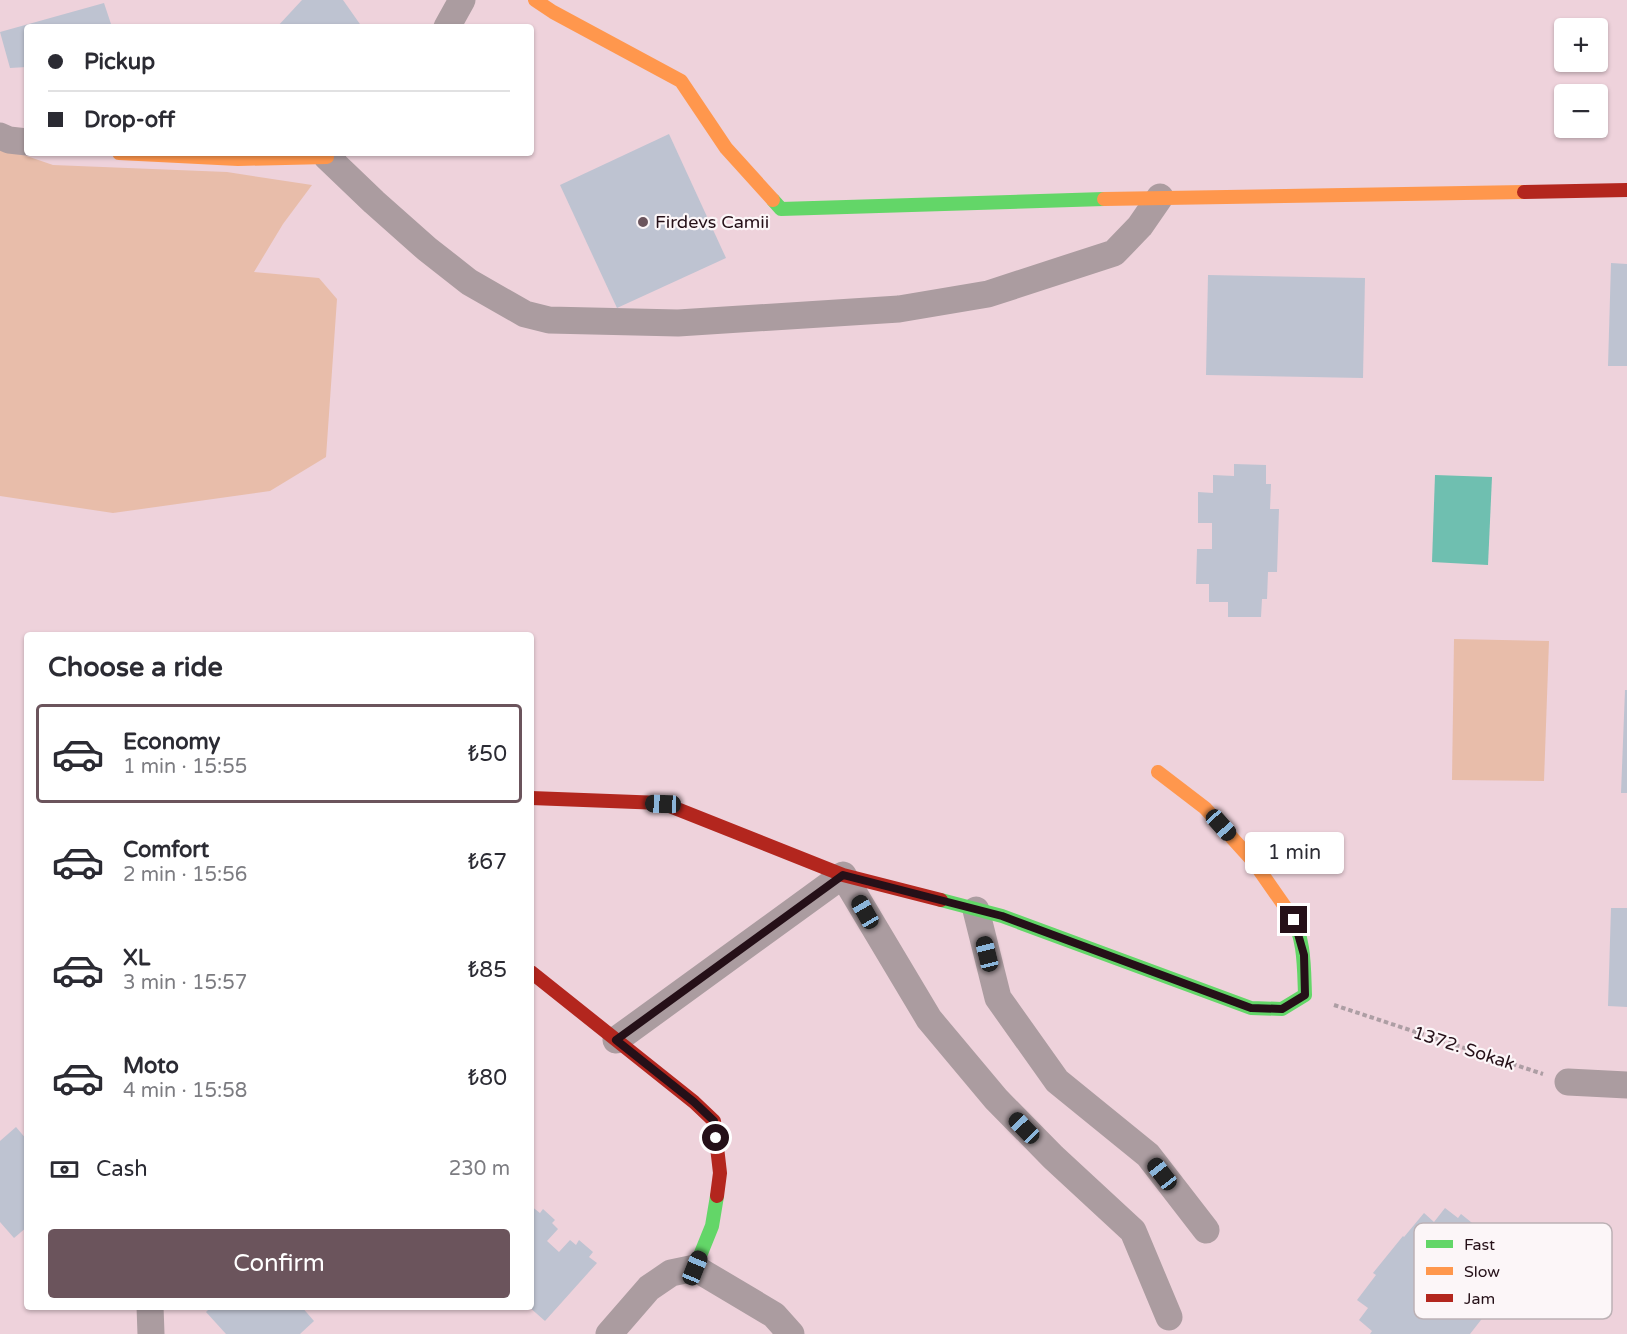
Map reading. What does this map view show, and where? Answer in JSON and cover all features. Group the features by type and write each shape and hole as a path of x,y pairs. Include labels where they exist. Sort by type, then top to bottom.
{"street":[{"path":"449,24 462,0"},
{"path":"535,0 681,81 726,148 781,209 1160,197 1627,190"},
{"path":"0,136 9,140 24,142"},
{"path":"178,156 238,159 307,156"},
{"path":"331,156 374,202 427,249 469,282 525,314 549,320 678,323 899,309 988,294 1114,253 1140,226 1160,197"},
{"path":"534,798 663,804 843,875 1002,916 1251,1008 1282,1009 1305,995 1304,955 1294,920 1253,861 1205,808 1158,772"},
{"path":"616,1040 843,875"},
{"path":"843,875 929,1019 996,1099 1053,1157 1133,1231 1169,1317"},
{"path":"976,910 998,998 1057,1081 1148,1155 1206,1230"},
{"path":"534,974 694,1102 714,1121 720,1173 712,1226 695,1268"},
{"path":"1568,1082 1627,1085"},
{"path":"609,1334 649,1288 671,1273 695,1268 774,1316 791,1334"},
{"path":"150,1310 150,1334"}],"path":[{"name":"1372. Sokak","path":"1305,995 1568,1082"}],"shaded area":[{"path":"0,147 53,165 227,172 312,185 283,224 254,272 319,278 337,299 326,457 270,491 113,513 0,496"},
{"path":"1435,475 1492,477 1488,565 1432,562"},
{"path":"1454,639 1549,641 1544,781 1452,780"}],"building":[{"path":"302,0 343,0 360,24 280,24"},
{"path":"104,3 111,24 29,24"},
{"path":"24,25 24,67 10,68 0,32"},
{"name":"Firdevs Camii","path":"669,134 726,258 617,308 560,185"},
{"path":"1611,263 1627,264 1627,366 1608,366"},
{"path":"1208,275 1365,278 1363,378 1206,375"},
{"path":"1234,464 1266,465 1266,484 1271,484 1270,509 1279,509 1277,572 1268,572 1267,599 1262,599 1261,617 1228,617 1228,602 1209,602 1209,584 1196,584 1197,549 1212,549 1212,523 1198,523 1198,492 1213,493 1213,475 1234,476"},
{"path":"1625,690 1627,690 1627,793 1621,793"},
{"path":"1611,908 1627,908 1627,1007 1608,1006"},
{"path":"16,1127 24,1136 24,1230 14,1238 0,1222 0,1141"},
{"path":"534,1208 540,1213 543,1209 555,1220 552,1223 558,1229 547,1241 559,1252 570,1240 576,1245 579,1240 593,1252 589,1257 597,1263 545,1321 533,1310"},
{"path":"1445,1208 1458,1218 1461,1214 1472,1223 1416,1223 1424,1213 1434,1222"},
{"path":"1414,1225 1414,1319 1482,1319 1470,1334 1370,1334 1372,1331 1359,1320 1368,1308 1357,1300 1376,1275 1373,1273"},
{"path":"208,1310 304,1310 314,1321 300,1334 226,1334 206,1312"}],"traffic: fast":[{"path":"773,200 781,209 1104,199"},
{"path":"941,900 1002,916 1251,1008 1282,1009 1305,995 1304,964 1299,932 1290,914"},
{"path":"695,1268 712,1226 717,1196"}],"traffic: slow":[{"path":"535,0 681,81 726,148 773,200"},
{"path":"178,156 238,159 327,157"},
{"path":"1104,199 1524,192"},
{"path":"1158,772 1205,808 1253,861 1290,914"}],"traffic: jam":[{"path":"1524,192 1627,190"},
{"path":"534,798 662,803 843,875 941,900"},
{"path":"534,974 694,1102 714,1121 720,1173 717,1196"}],"place":[{"name":"Firdevs Camii","path":"643,222"}],"route":[{"path":"716,1138 714,1121 694,1102 616,1040 843,875 1002,916 1251,1008 1282,1009 1305,995 1304,955 1294,920"}]}
